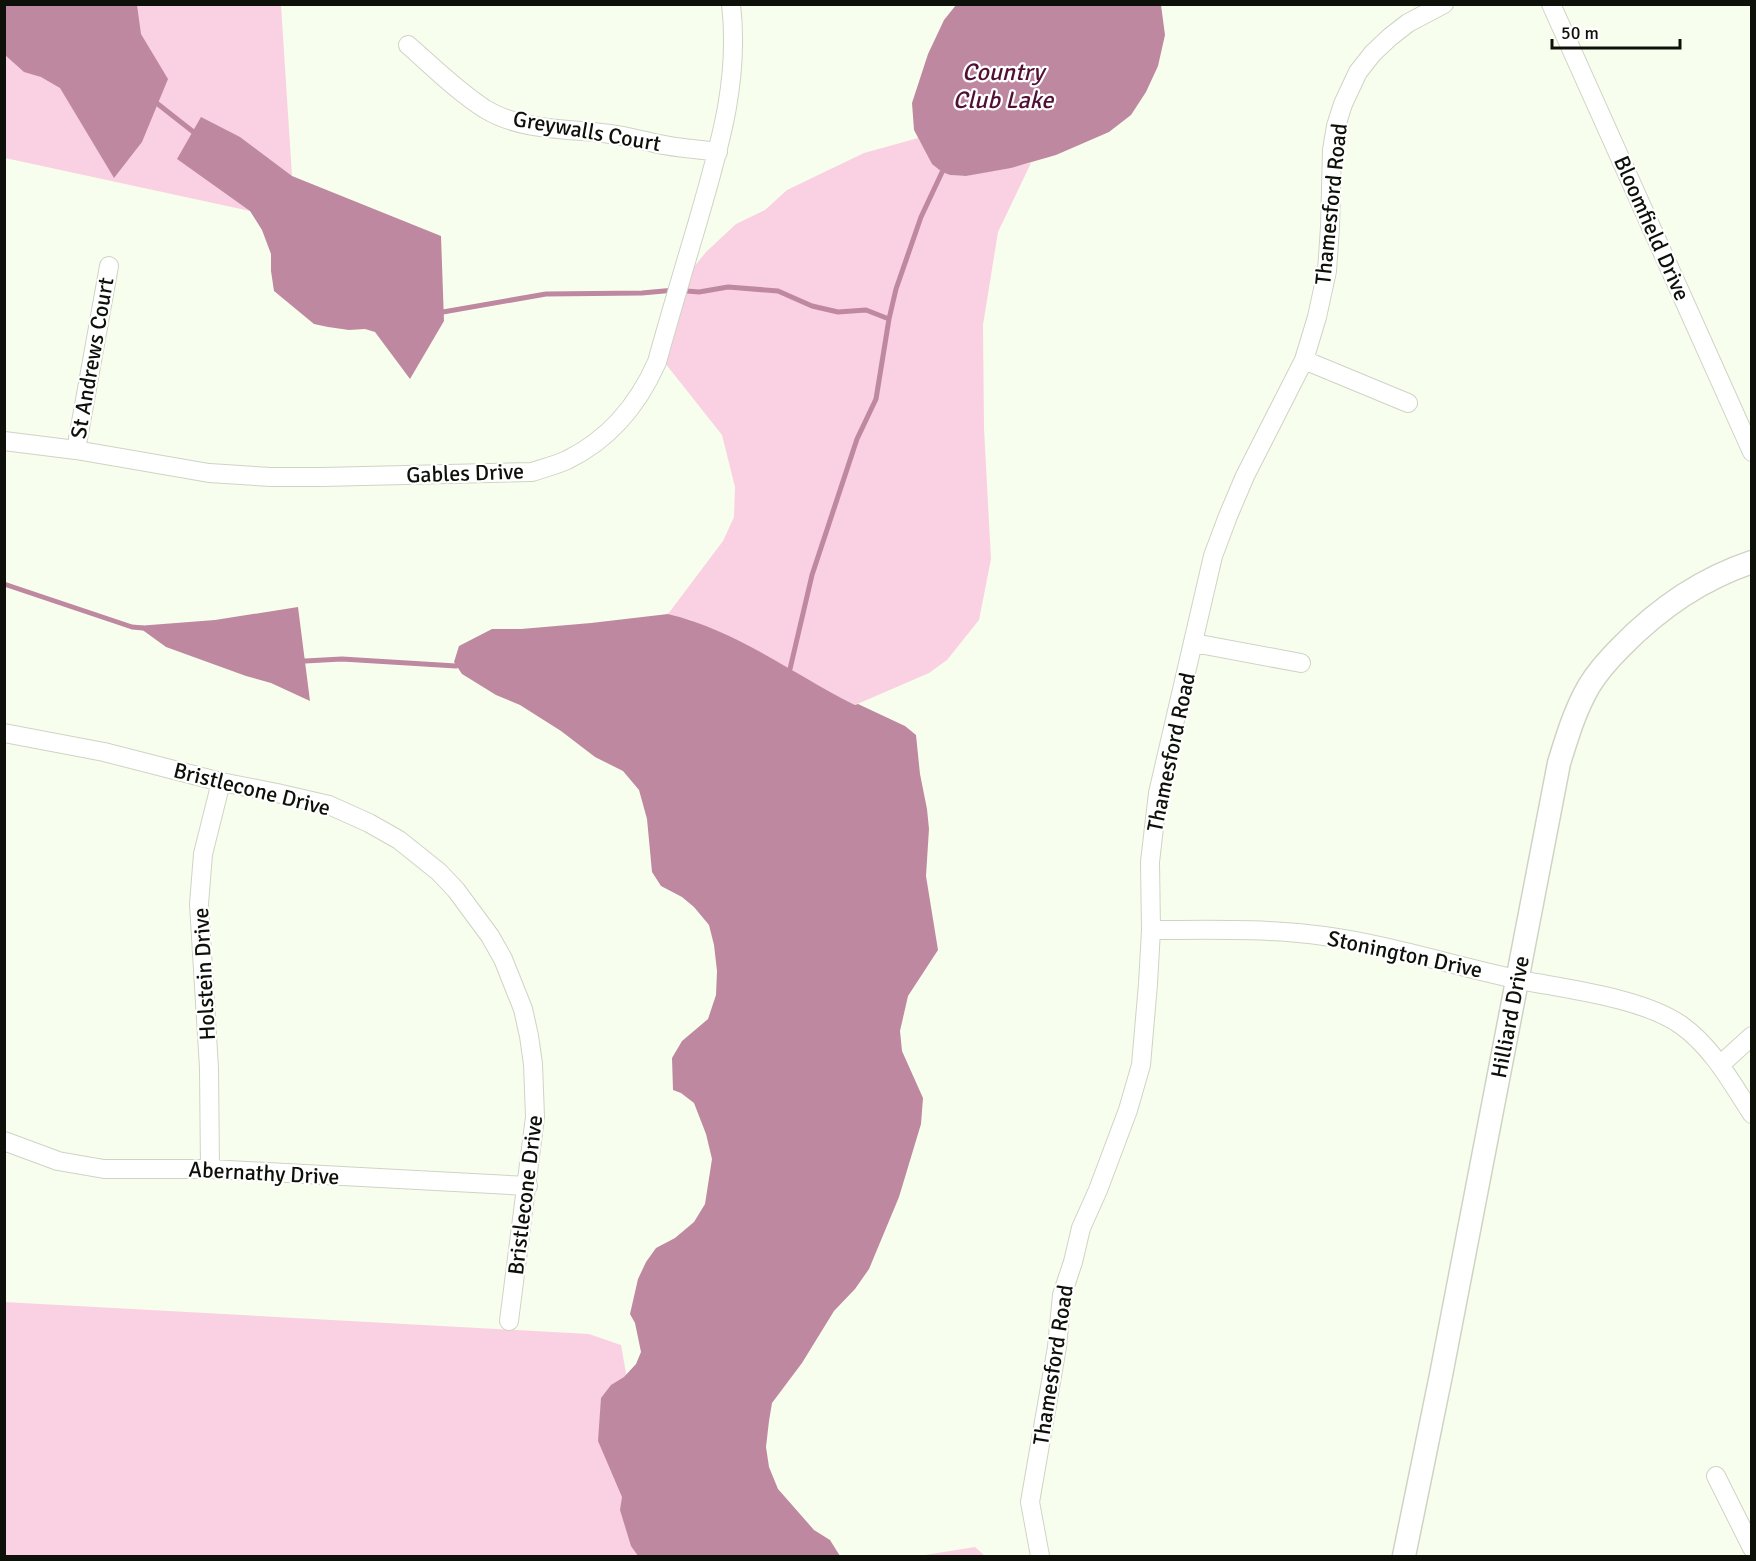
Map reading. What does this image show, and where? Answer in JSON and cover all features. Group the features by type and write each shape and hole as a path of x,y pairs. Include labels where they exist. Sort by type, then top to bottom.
{"street":[{"name":"Gables Drive","path":"4,441 76,450 209,473 271,477 532,472 565,461 595,443 622,420 636,402 657,362 718,152 734,62 731,4"},
{"name":"Thamesford Road","path":"1040,1557 1030,1502 1057,1347 1062,1295 1081,1228 1128,1110 1141,1065 1149,984 1150,862 1158,793 1213,556 1245,476 1304,360 1317,317 1327,270 1332,150 1343,104 1358,72 1373,53 1408,23 1444,4"},
{"name":"Bloomfield Drive","path":"1551,4 1752,452"},
{"name":"Greywalls Court","path":"408,45 486,109 506,118 551,129 609,134 718,152"},
{"name":"St Andrews Court","path":"76,450 109,266"},
{"path":"1304,360 1408,403"},
{"name":"Hilliard Drive","path":"1404,1557 1559,763 1569,731 1589,685 1602,667 1638,629 1675,600 1731,569 1752,562"},
{"path":"1194,643 1301,663"},
{"name":"Bristlecone Drive","path":"4,733 104,752 221,782 329,805 399,840 422,857 456,890 490,936 503,959 523,1010 533,1064 536,1117 509,1321"},
{"name":"Holstein Drive","path":"210,1169 209,1068 199,904 202,854 221,782"},
{"name":"Stonington Drive","path":"1151,930 1259,931 1323,936 1383,947 1517,979 1615,999 1648,1009 1680,1024 1697,1039 1720,1065 1752,1114"},
{"path":"1720,1065 1752,1036"},
{"name":"Abernathy Drive","path":"4,1141 58,1161 104,1169 210,1169 528,1186"},
{"path":"1716,1476 1752,1548"}],"shaded area":[{"path":"5,5 281,5 292,176 250,211 5,158"},
{"path":"918,138 924,148 950,175 966,176 1031,163 998,232 983,325 984,428 991,559 979,620 947,660 929,673 855,705 790,669 691,620 668,614 723,541 734,517 735,487 722,435 665,363 675,290 706,252 736,224 765,210 787,190 864,153"},
{"path":"4,1302 589,1334 621,1345 630,1396 680,1556 5,1556"},
{"path":"975,1547 985,1556 919,1556"}],"water":[{"path":"4,5 137,5 141,34 168,79 142,142 114,178 60,88 41,77 24,72 5,55"},
{"name":"Country Club Lake","path":"956,5 1161,5 1165,35 1158,66 1146,92 1131,115 1109,132 1056,155 1011,168 966,176 950,175 932,164 914,130 912,103 928,54 944,20"},
{"path":"201,117 240,137 292,176 441,236 444,321 410,379 375,332 314,324 274,291 271,254 262,230 250,211 177,159"},
{"path":"298,607 310,701 271,683 166,647 137,626 215,620"},
{"path":"668,614 693,621 741,642 855,705 858,704 905,726 916,735 929,829 926,876 938,950 908,996 900,1031 902,1051 923,1098 921,1124 899,1197 869,1269 855,1289 834,1311 802,1363 772,1403 766,1447 769,1467 778,1489 814,1530 830,1540 840,1556 638,1556 631,1546 620,1510 622,1497 598,1441 601,1398 611,1385 624,1377 636,1364 641,1352 635,1323 630,1314 638,1279 646,1262 656,1248 675,1238 694,1222 705,1204 712,1159 706,1134 694,1103 673,1090 672,1058 682,1041 708,1019 716,995 717,971 714,945 709,925 694,907 682,897 661,886 652,872 647,819 639,790 623,771 595,757 561,731 520,705 496,695 462,674 454,662 459,646 492,629 521,629"}],"waterway":[{"path":"154,101 196,134"},
{"path":"787,675 812,575 857,439 876,399 896,289 921,217 944,168"},
{"path":"437,308 443,312 546,294 642,293 675,290 699,292 728,287 778,291 812,306 838,312 866,310 889,319"},
{"path":"4,584 132,627 143,628"},
{"path":"299,660 342,659 456,666 460,664"}]}
